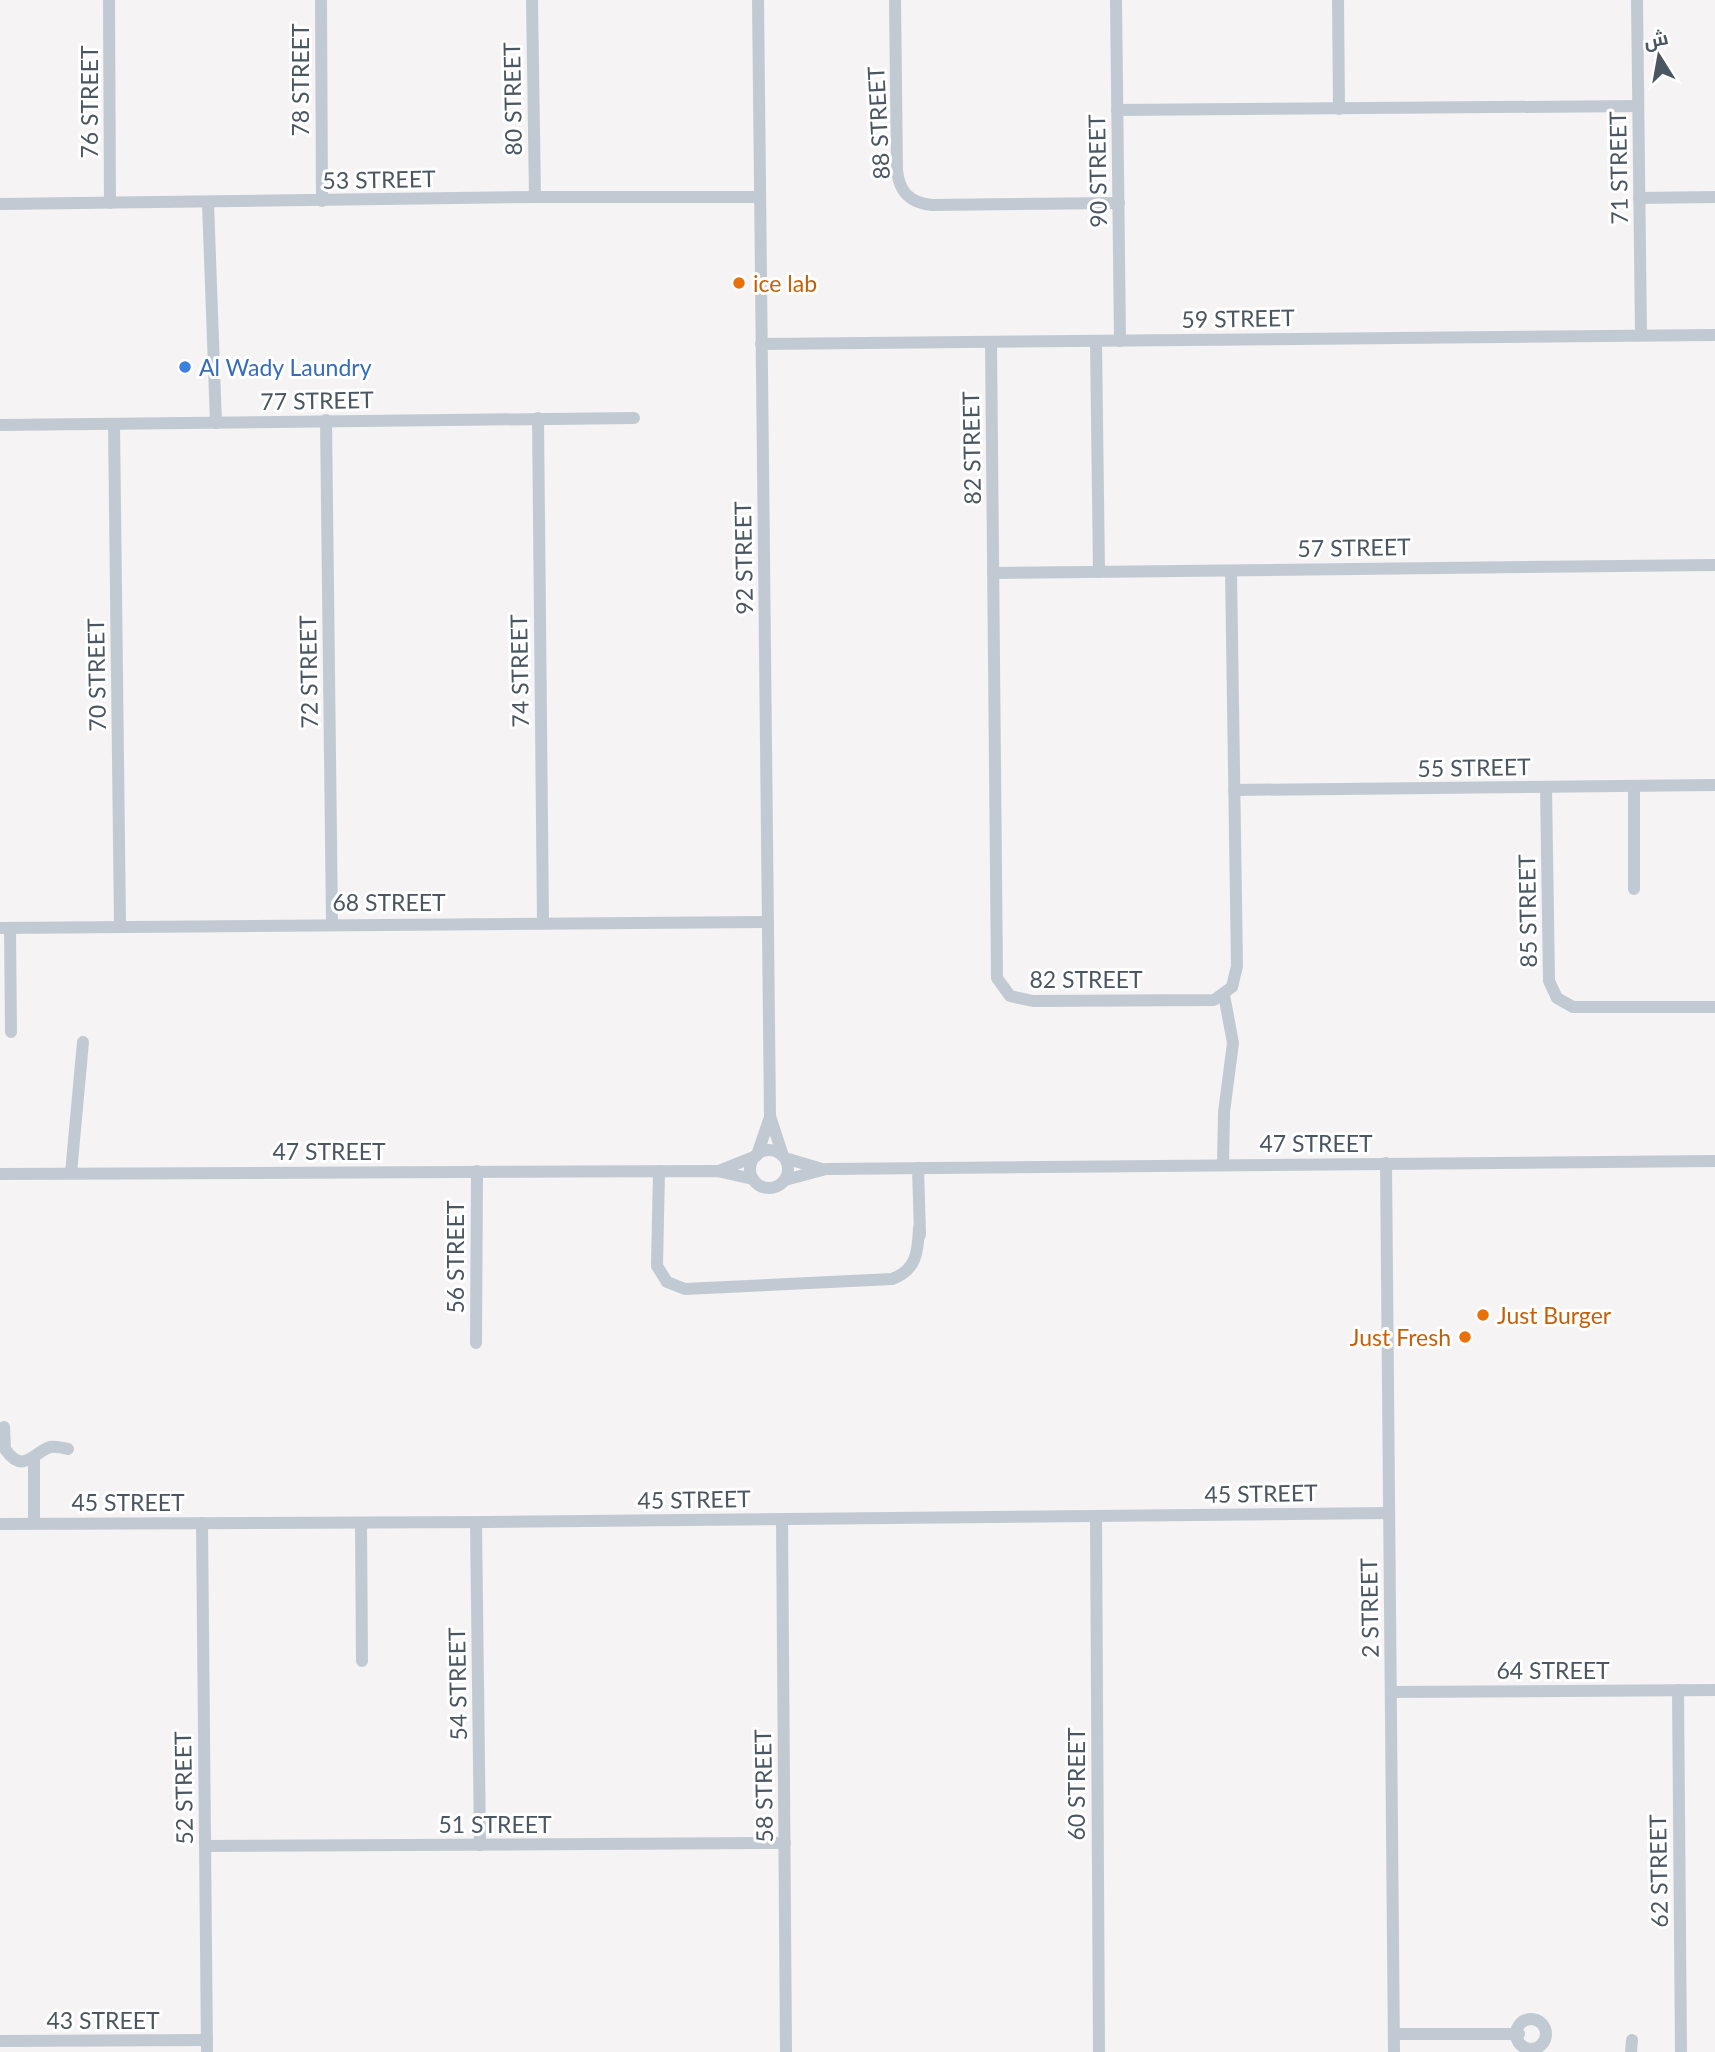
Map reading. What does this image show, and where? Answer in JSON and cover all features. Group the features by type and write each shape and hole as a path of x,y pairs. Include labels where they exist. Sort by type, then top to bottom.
{"street":[{"name":"76 STREET","path":"109,0 110,203"},
{"name":"78 STREET","path":"321,0 322,201"},
{"name":"80 STREET","path":"532,0 535,197"},
{"name":"92 STREET","path":"758,0 770,1116 784,1157"},
{"name":"88 STREET","path":"895,0 897,170 902,191 911,199 932,205 1119,203"},
{"name":"90 STREET","path":"1116,0 1120,341"},
{"path":"1338,0 1339,109"},
{"name":"71 STREET","path":"1637,0 1641,335"},
{"path":"1117,110 1638,106"},
{"name":"53 STREET","path":"0,204 760,197"},
{"path":"1639,198 1715,197"},
{"path":"208,204 216,423"},
{"name":"59 STREET","path":"761,344 1715,335"},
{"path":"1097,341 1099,572"},
{"name":"82 STREET","path":"991,342 997,966 1002,988 1021,1001 1032,1002 1214,1000 1224,995"},
{"name":"74 STREET","path":"538,418 543,923"},
{"name":"77 STREET","path":"0,425 634,418"},
{"name":"72 STREET","path":"326,420 332,923"},
{"name":"70 STREET","path":"114,424 120,926"},
{"name":"57 STREET","path":"993,573 1715,565"},
{"path":"1223,1165 1224,1112 1233,1043 1224,995 1236,977 1231,571"},
{"name":"55 STREET","path":"1234,790 1715,785"},
{"path":"1634,786 1634,890"},
{"name":"85 STREET","path":"1546,787 1549,981 1557,998 1573,1007 1715,1007"},
{"name":"68 STREET","path":"11,1032 5,928 332,923 768,922"},
{"path":"71,1174 83,1042"},
{"name":"92 STREET","path":"756,1156 770,1116"},
{"path":"770,1151 784,1157 788,1169 785,1180 769,1188 753,1179 751,1167 756,1156 770,1151"},
{"name":"47 STREET","path":"717,1171 756,1156"},
{"name":"47 STREET","path":"784,1157 826,1170"},
{"name":"47 STREET","path":"785,1180 826,1170 918,1168 1715,1161"},
{"name":"2 STREET","path":"1386,1163 1394,2052"},
{"path":"659,1171 662,1256 670,1273 685,1283 710,1287 887,1281 903,1274 917,1255 918,1168"},
{"name":"56 STREET","path":"476,1343 477,1171"},
{"name":"47 STREET","path":"0,1174 717,1171 753,1179"},
{"path":"4,1427 3,1442 9,1455 20,1461 34,1459 50,1448 68,1449"},
{"path":"34,1459 34,1523"},
{"name":"45 STREET","path":"0,1524 1389,1513"},
{"name":"60 STREET","path":"1096,1516 1099,2052"},
{"name":"58 STREET","path":"782,1519 786,2052"},
{"name":"54 STREET","path":"477,1522 480,1844"},
{"name":"52 STREET","path":"202,1523 207,2046"},
{"path":"361,1523 362,1661"},
{"name":"62 STREET","path":"1678,1690 1681,2052"},
{"name":"64 STREET","path":"1391,1692 1715,1690"},
{"name":"51 STREET","path":"205,1846 785,1843"},
{"path":"1522,2020 1542,2022 1543,2043 1531,2050 1520,2046 1522,2020"},
{"path":"1394,2034 1519,2034"},
{"name":"43 STREET","path":"0,2041 207,2046"}],"place":[{"name":"ice lab","path":"739,283"},
{"name":"Al Wady Laundry","path":"185,367"},
{"name":"Just Burger","path":"1483,1315"},
{"name":"Just Fresh","path":"1465,1337"}]}
